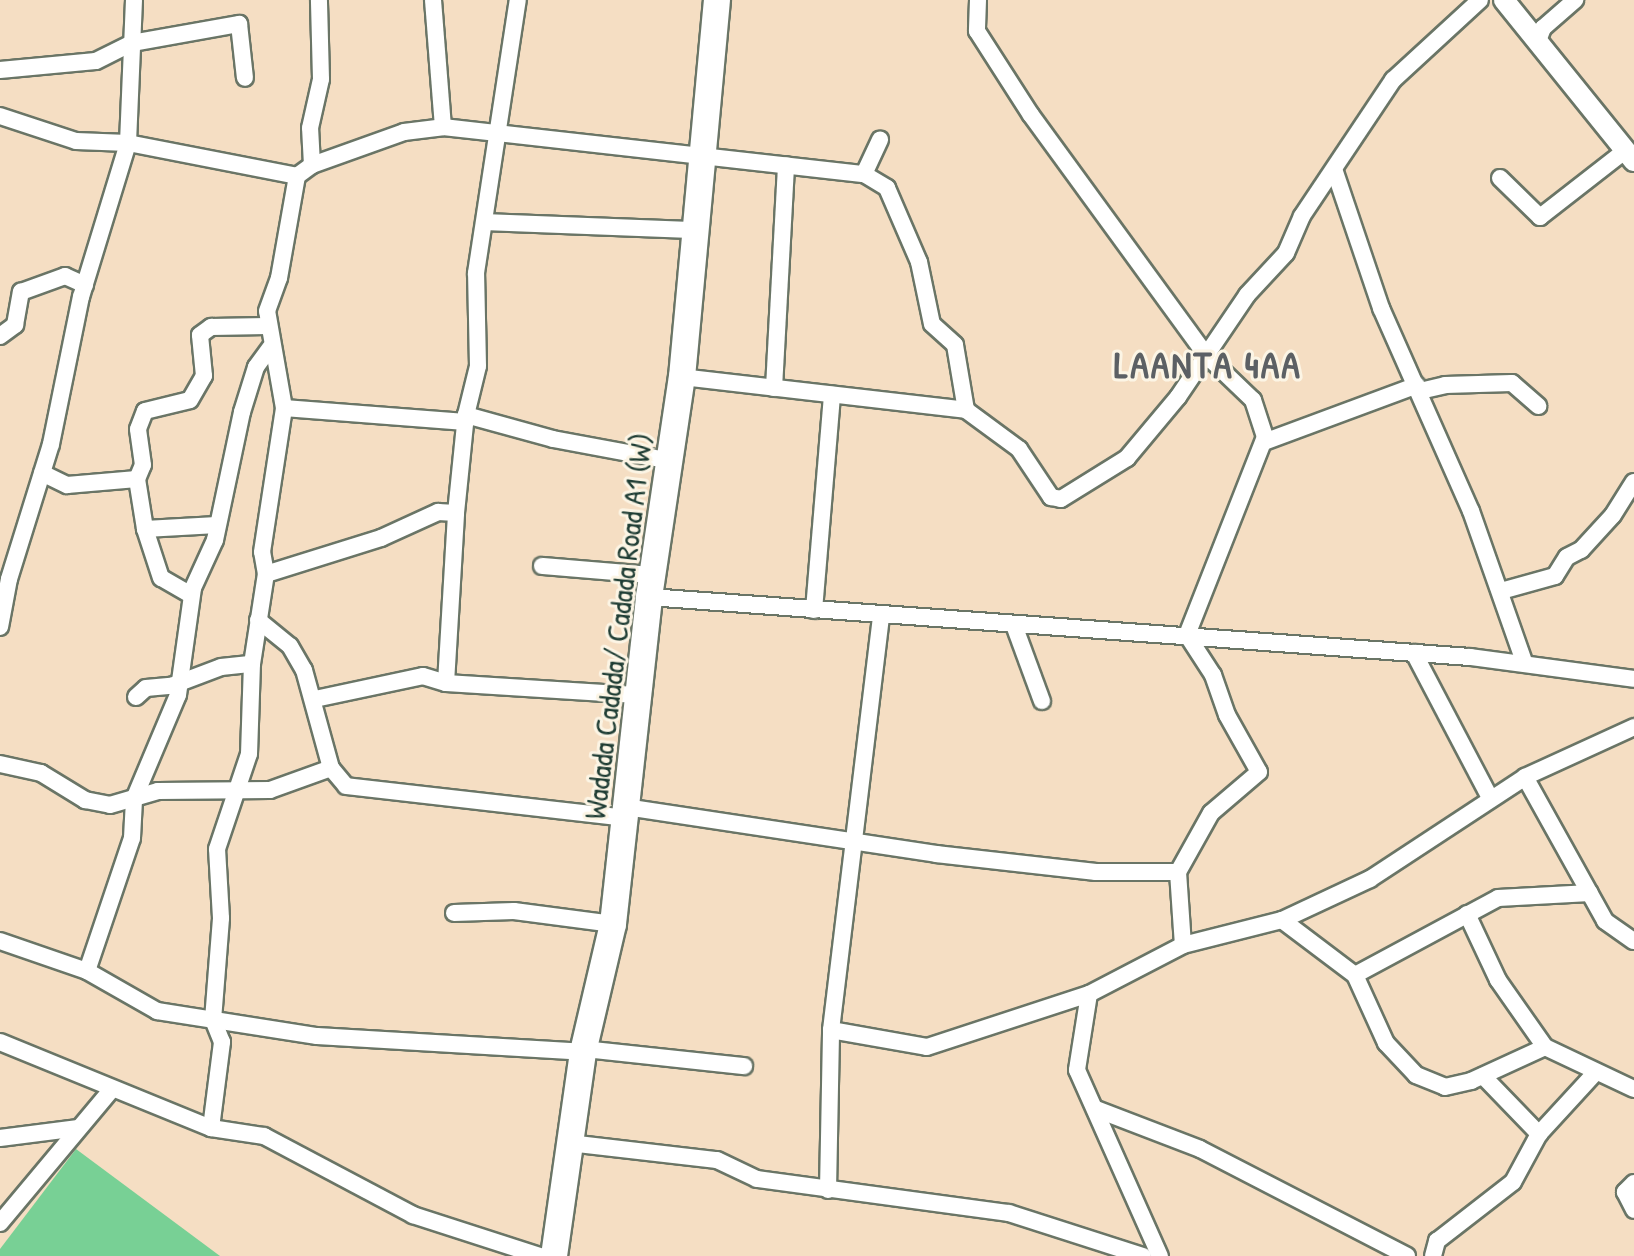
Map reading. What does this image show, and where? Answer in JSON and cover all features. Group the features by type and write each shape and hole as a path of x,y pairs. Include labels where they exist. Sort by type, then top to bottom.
{"main road":[{"name":"Wadada Cadada/ Cadada Road A1 (W)","path":"554,1256 584,1050 613,924 650,586 672,461 682,377 717,0"}],"street":[{"path":"0,627 9,579 42,473 85,285 128,143 134,0"},
{"path":"312,165 310,128 321,79 319,0"},
{"path":"433,0 443,127"},
{"path":"446,683 465,418 478,366 476,273 501,134 518,0"},
{"path":"978,0 977,31 1031,115 1206,355 1253,400 1264,442 1187,635"},
{"path":"682,377 966,410 1019,449 1051,497 1061,499 1127,458 1206,355 1247,295 1286,253 1302,216 1335,172 1357,129 1393,80 1480,0"},
{"path":"1500,178 1540,217 1630,155 1504,0"},
{"path":"1538,41 1543,28 1575,0"},
{"path":"0,70 96,61 132,43 239,24 245,78"},
{"path":"0,116 76,141 128,143 297,176"},
{"path":"211,1128 222,1042 213,1020 221,918 217,849 226,810 239,790 249,754 252,664 266,574 262,552 284,408 267,326 297,176 312,165 404,132 443,127 704,153 864,174 887,188 919,262 932,324 955,345 966,410"},
{"path":"864,174 880,139"},
{"path":"774,388 786,165"},
{"path":"1335,172 1381,308 1418,388 1501,591 1525,664"},
{"path":"485,222 696,230"},
{"path":"0,336 15,325 21,292 65,276 85,285"},
{"path":"191,595 161,578 145,529 137,479 143,465 138,429 145,411 190,400 204,376 200,335 206,329 267,326"},
{"path":"87,971 132,838 134,799 180,678 191,595 217,525 242,412 256,367 270,348"},
{"path":"1264,442 1418,388 1512,383 1538,406"},
{"path":"814,610 832,395"},
{"path":"284,408 465,418 553,439 672,461"},
{"path":"42,473 67,485 137,479"},
{"path":"1501,591 1555,576 1567,557 1581,550 1613,515 1634,482"},
{"path":"266,574 381,538 438,512 456,513"},
{"path":"145,529 217,525"},
{"path":"542,566 650,586 814,610 1414,653 1634,679"},
{"path":"828,1190 831,1030 881,616"},
{"path":"258,620 290,646 315,699 331,768 352,788 626,813 1096,872 1178,872"},
{"path":"1014,625 1042,701"},
{"path":"1183,945 1178,872 1211,813 1259,772 1213,675 1187,635"},
{"path":"1414,653 1490,798"},
{"path":"136,697 180,678 252,664"},
{"path":"315,699 423,676 446,683 639,695"},
{"path":"831,1030 927,1047 1089,994 1183,945 1282,920 1370,879 1525,777 1634,727"},
{"path":"0,764 41,773 85,800 110,805 158,791 270,790 331,768"},
{"path":"1525,777 1605,921 1634,941"},
{"path":"1355,975 1498,898 1590,893"},
{"path":"454,913 514,911 613,924"},
{"path":"1467,914 1498,980 1545,1047 1634,1089"},
{"path":"1282,920 1355,975 1386,1043 1416,1075 1445,1087 1483,1076 1545,1047"},
{"path":"0,941 87,971 157,1011 317,1036 584,1050 744,1066"},
{"path":"1089,994 1077,1070 1160,1256"},
{"path":"0,1042 211,1128 264,1136 413,1215 540,1256"},
{"path":"1433,1256 1437,1241 1513,1182 1539,1134 1596,1072"},
{"path":"1483,1076 1539,1134"},
{"path":"0,1223 112,1089"},
{"path":"1096,1109 1200,1149 1407,1256"},
{"path":"0,1138 78,1128"},
{"path":"569,1143 717,1160 757,1179 1009,1213 1143,1256"},
{"path":"1634,1183 1625,1192 1634,1210"}],"green space":[{"path":"76,1149 220,1256 0,1256 0,1249"}],"district":[{"name":"LAANTA 4AA","path":"1208,365"}]}
